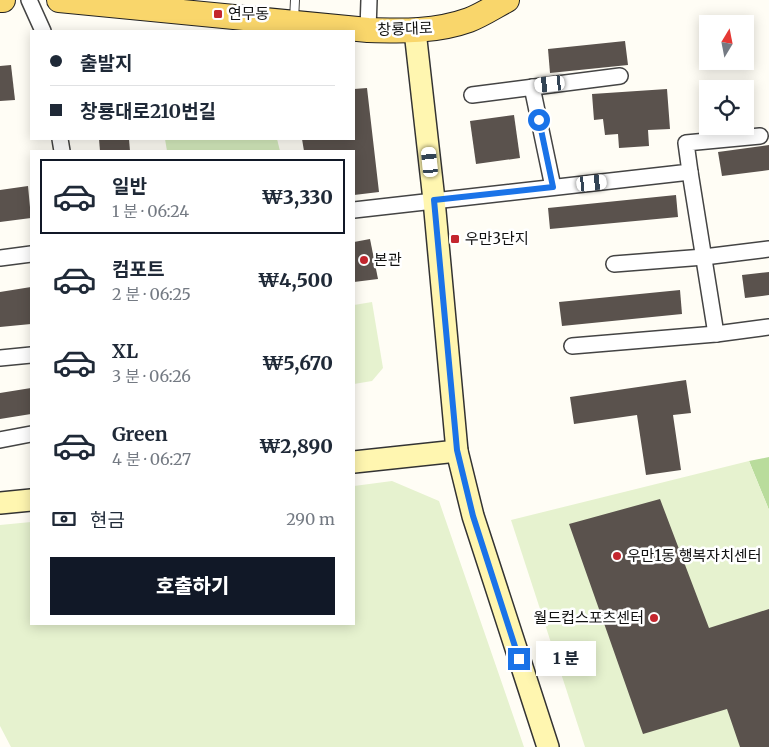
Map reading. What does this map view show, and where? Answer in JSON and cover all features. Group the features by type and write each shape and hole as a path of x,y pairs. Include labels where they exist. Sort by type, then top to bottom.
{"main road":[{"name":"창룡대로","path":"59,0 294,11 368,30 415,31 469,20 507,0"}],"street":[{"path":"29,0 43,30"},
{"path":"368,30 369,0"},
{"path":"415,31 434,200 457,450 473,516 548,747"},
{"path":"472,95 620,76"},
{"path":"532,86 553,187"},
{"path":"716,334 686,142 760,136"},
{"path":"355,210 690,172"},
{"path":"614,264 769,250"},
{"path":"0,258 30,254"},
{"path":"572,346 716,334 769,327"},
{"path":"0,358 30,355"},
{"path":"0,440 30,434"},
{"path":"355,462 457,450"},
{"path":"0,503 30,500"}],"green space":[{"path":"165,140 277,140 280,150 167,150"},
{"path":"372,302 383,368 372,381 355,384 355,305"},
{"path":"769,457 769,510 749,461"},
{"path":"749,461 769,510 769,747 585,747 511,520"},
{"path":"392,481 439,501 524,747 11,747 0,726 0,525 30,522 30,625 355,625 355,486"}],"building":[{"path":"625,41 628,65 550,73 548,49"},
{"path":"11,65 15,100 0,101 0,66"},
{"path":"367,88 379,192 355,195 355,150 304,150 302,140 355,140 355,89"},
{"path":"667,89 670,129 648,130 649,146 619,148 618,134 605,135 603,119 594,120 592,94"},
{"path":"514,115 520,158 476,164 470,121"},
{"path":"99,140 129,140 130,150 100,150"},
{"path":"769,145 769,170 722,176 718,152"},
{"path":"28,186 30,218 0,222 0,190"},
{"path":"676,195 678,217 550,229 548,208"},
{"name":"본관","path":"370,239 378,279 355,282 355,242"},
{"path":"769,272 769,295 745,298 742,275"},
{"path":"30,287 30,324 0,327 0,292"},
{"path":"680,290 682,314 562,326 559,302"},
{"path":"686,380 691,413 673,415 681,470 646,475 637,415 574,424 570,397"},
{"path":"30,388 30,414 0,419 0,393"},
{"name":"월드컵스포츠센터","path":"660,499 709,628 769,609 769,747 740,747 727,709 643,734 569,524"}],"place":[{"name":"연무동","path":"218,14"},
{"name":"우만3단지","path":"455,239"},
{"name":"본관","path":"364,260"},
{"name":"우만1동 행복자치센터","path":"617,556"},
{"name":"월드컵스포츠센터","path":"654,618"}],"route":[{"path":"519,659 473,516 457,450 434,200 553,187 539,120"}]}
